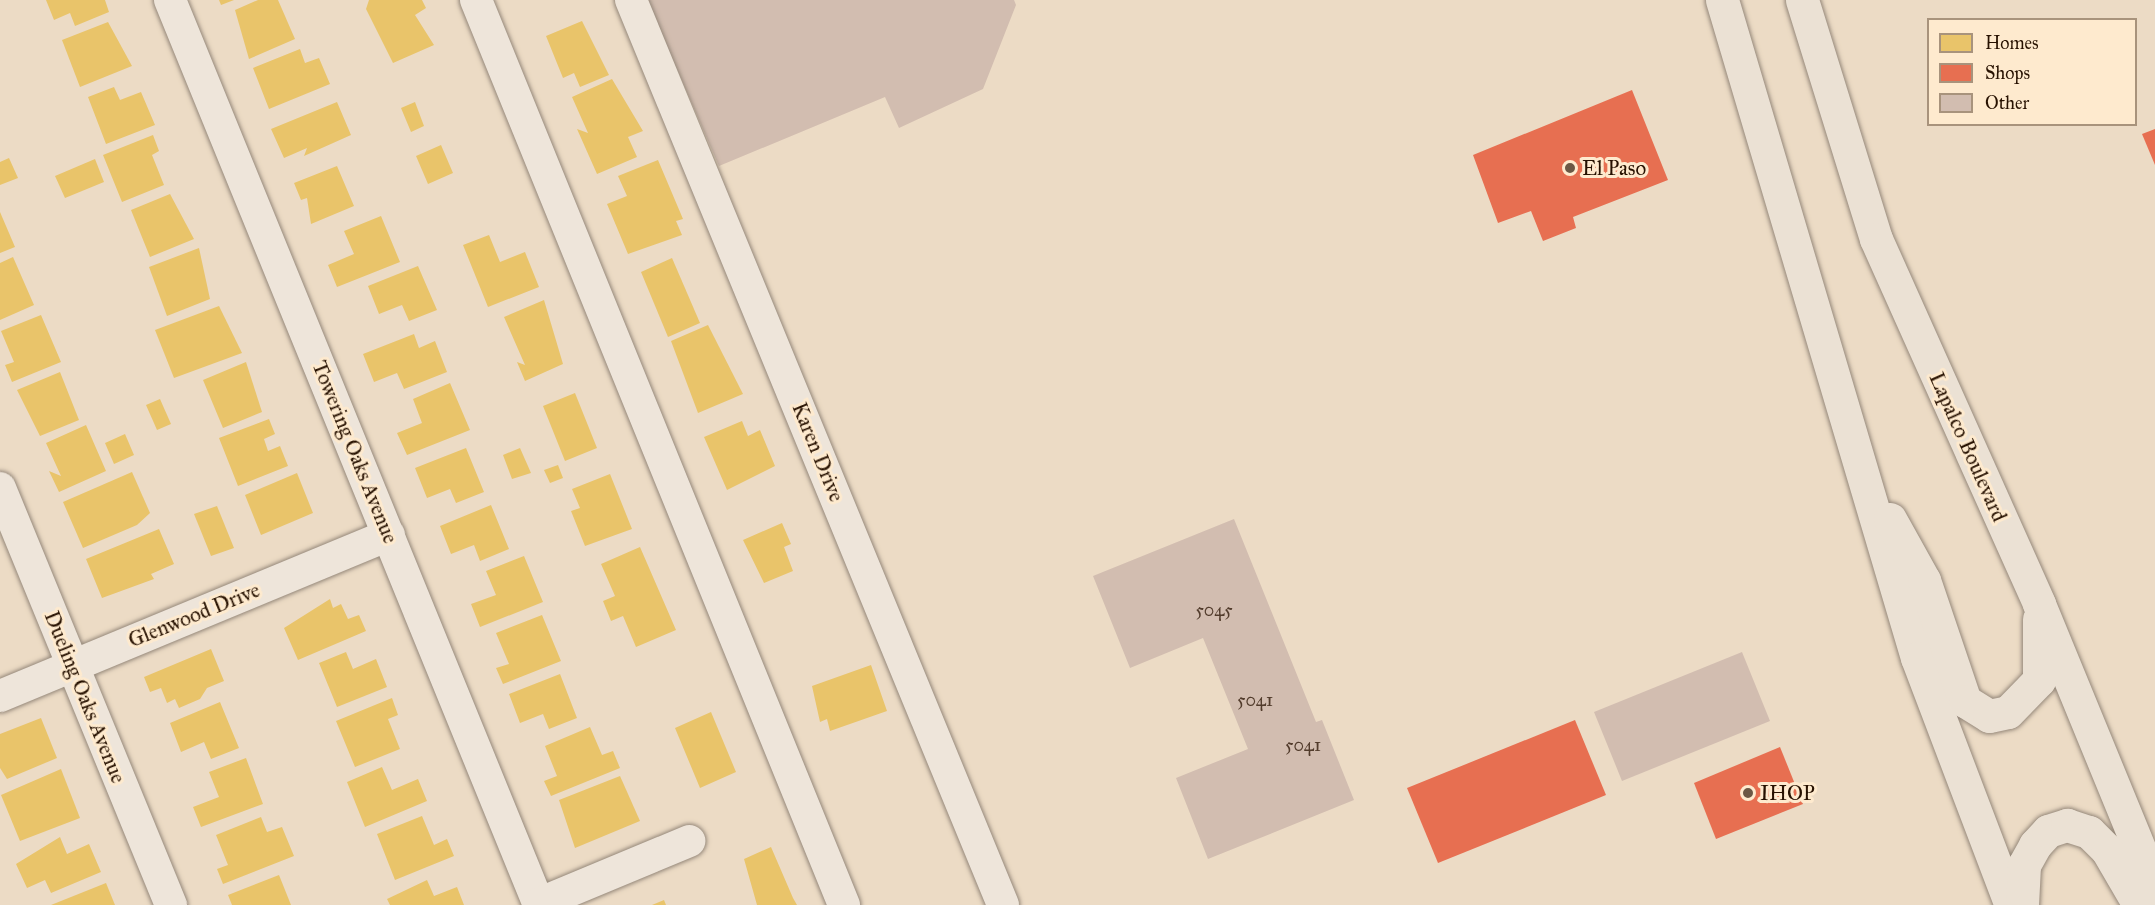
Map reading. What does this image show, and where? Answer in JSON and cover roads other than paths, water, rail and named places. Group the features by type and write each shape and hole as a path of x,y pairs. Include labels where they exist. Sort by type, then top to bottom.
{"main road":[{"path":"1722,0 1917,658 2011,905"},
{"name":"Lapalco Boulevard","path":"1802,0 1857,191 2039,604 2155,888"},
{"path":"1858,462 1924,580 1965,701 1989,716 2008,712 2039,680 2039,604"},
{"path":"2022,905 2024,865 2035,844 2048,831 2067,825 2089,832 2107,850 2139,905"}],"street":[{"name":"Towering Oaks Avenue","path":"170,0 539,904"},
{"path":"476,0 844,905"},
{"name":"Karen Drive","path":"631,0 1003,905"},
{"name":"Dueling Oaks Avenue","path":"0,488 171,905"},
{"name":"Glenwood Drive","path":"0,696 389,535"},
{"path":"539,904 689,842"}],"place":[{"name":"El Paso","path":"1570,168"},
{"name":"IHOP","path":"1748,793"}]}
